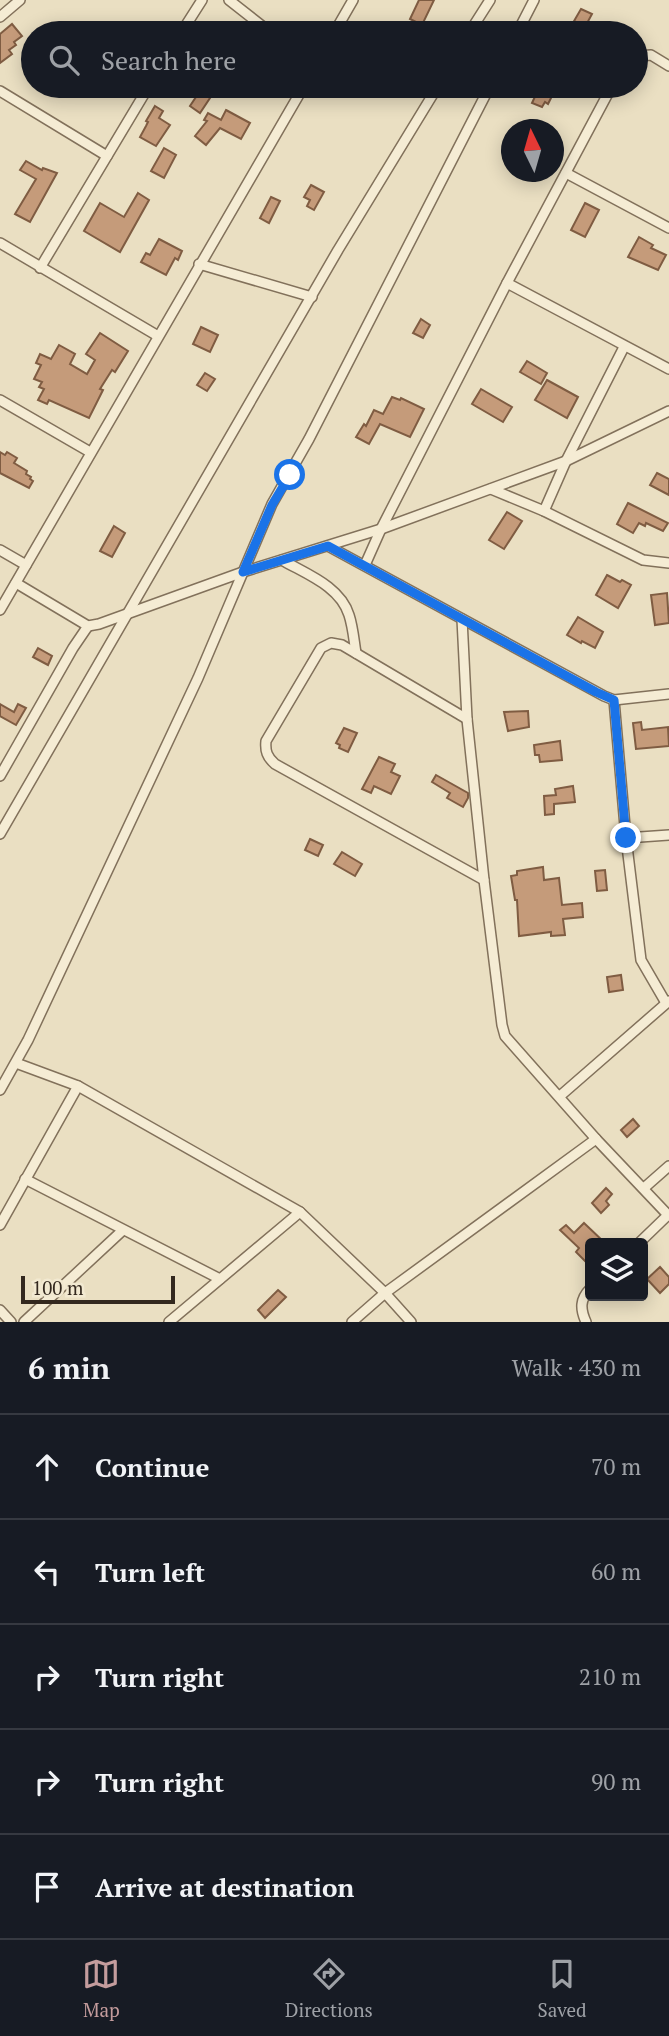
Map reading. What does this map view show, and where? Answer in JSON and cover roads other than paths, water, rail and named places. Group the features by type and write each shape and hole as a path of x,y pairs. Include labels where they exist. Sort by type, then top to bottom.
{"street":[{"path":"0,17 20,0"},
{"path":"189,21 202,0"},
{"path":"229,0 256,21"},
{"path":"341,21 353,0"},
{"path":"477,21 490,0"},
{"path":"523,21 534,0"},
{"path":"648,55 669,66"},
{"path":"0,91 107,156"},
{"path":"40,268 142,98"},
{"path":"0,610 297,98"},
{"path":"0,834 338,250 431,98"},
{"path":"0,1090 16,1063 198,678 272,505 484,98"},
{"path":"365,565 507,283 606,98"},
{"path":"566,173 669,228"},
{"path":"0,243 158,337"},
{"path":"200,264 312,297"},
{"path":"507,283 669,369"},
{"path":"544,511 624,346"},
{"path":"0,400 90,452"},
{"path":"0,776 88,626 243,572 381,529 491,489 566,461 669,411"},
{"path":"491,489 544,511 643,560 669,563"},
{"path":"328,546 614,700 669,694"},
{"path":"0,550 26,565"},
{"path":"282,560 328,586 339,597 350,616 356,653"},
{"path":"16,583 88,626"},
{"path":"461,618 467,719 484,880 505,1036 511,1046 669,1216 645,1238"},
{"path":"467,719 356,653 331,643 321,648 266,741 267,754 270,760 484,880"},
{"path":"560,1096 668,1002 642,962 626,838 614,700"},
{"path":"626,838 669,835"},
{"path":"16,1063 78,1086 300,1212 385,1293 411,1322"},
{"path":"0,1225 78,1086"},
{"path":"352,1322 385,1293 596,1139"},
{"path":"644,1188 669,1166"},
{"path":"25,1179 220,1279"},
{"path":"169,1322 300,1212"},
{"path":"24,1322 123,1230"},
{"path":"585,1294 582,1309 586,1322"},
{"path":"0,1310 11,1322"}]}
